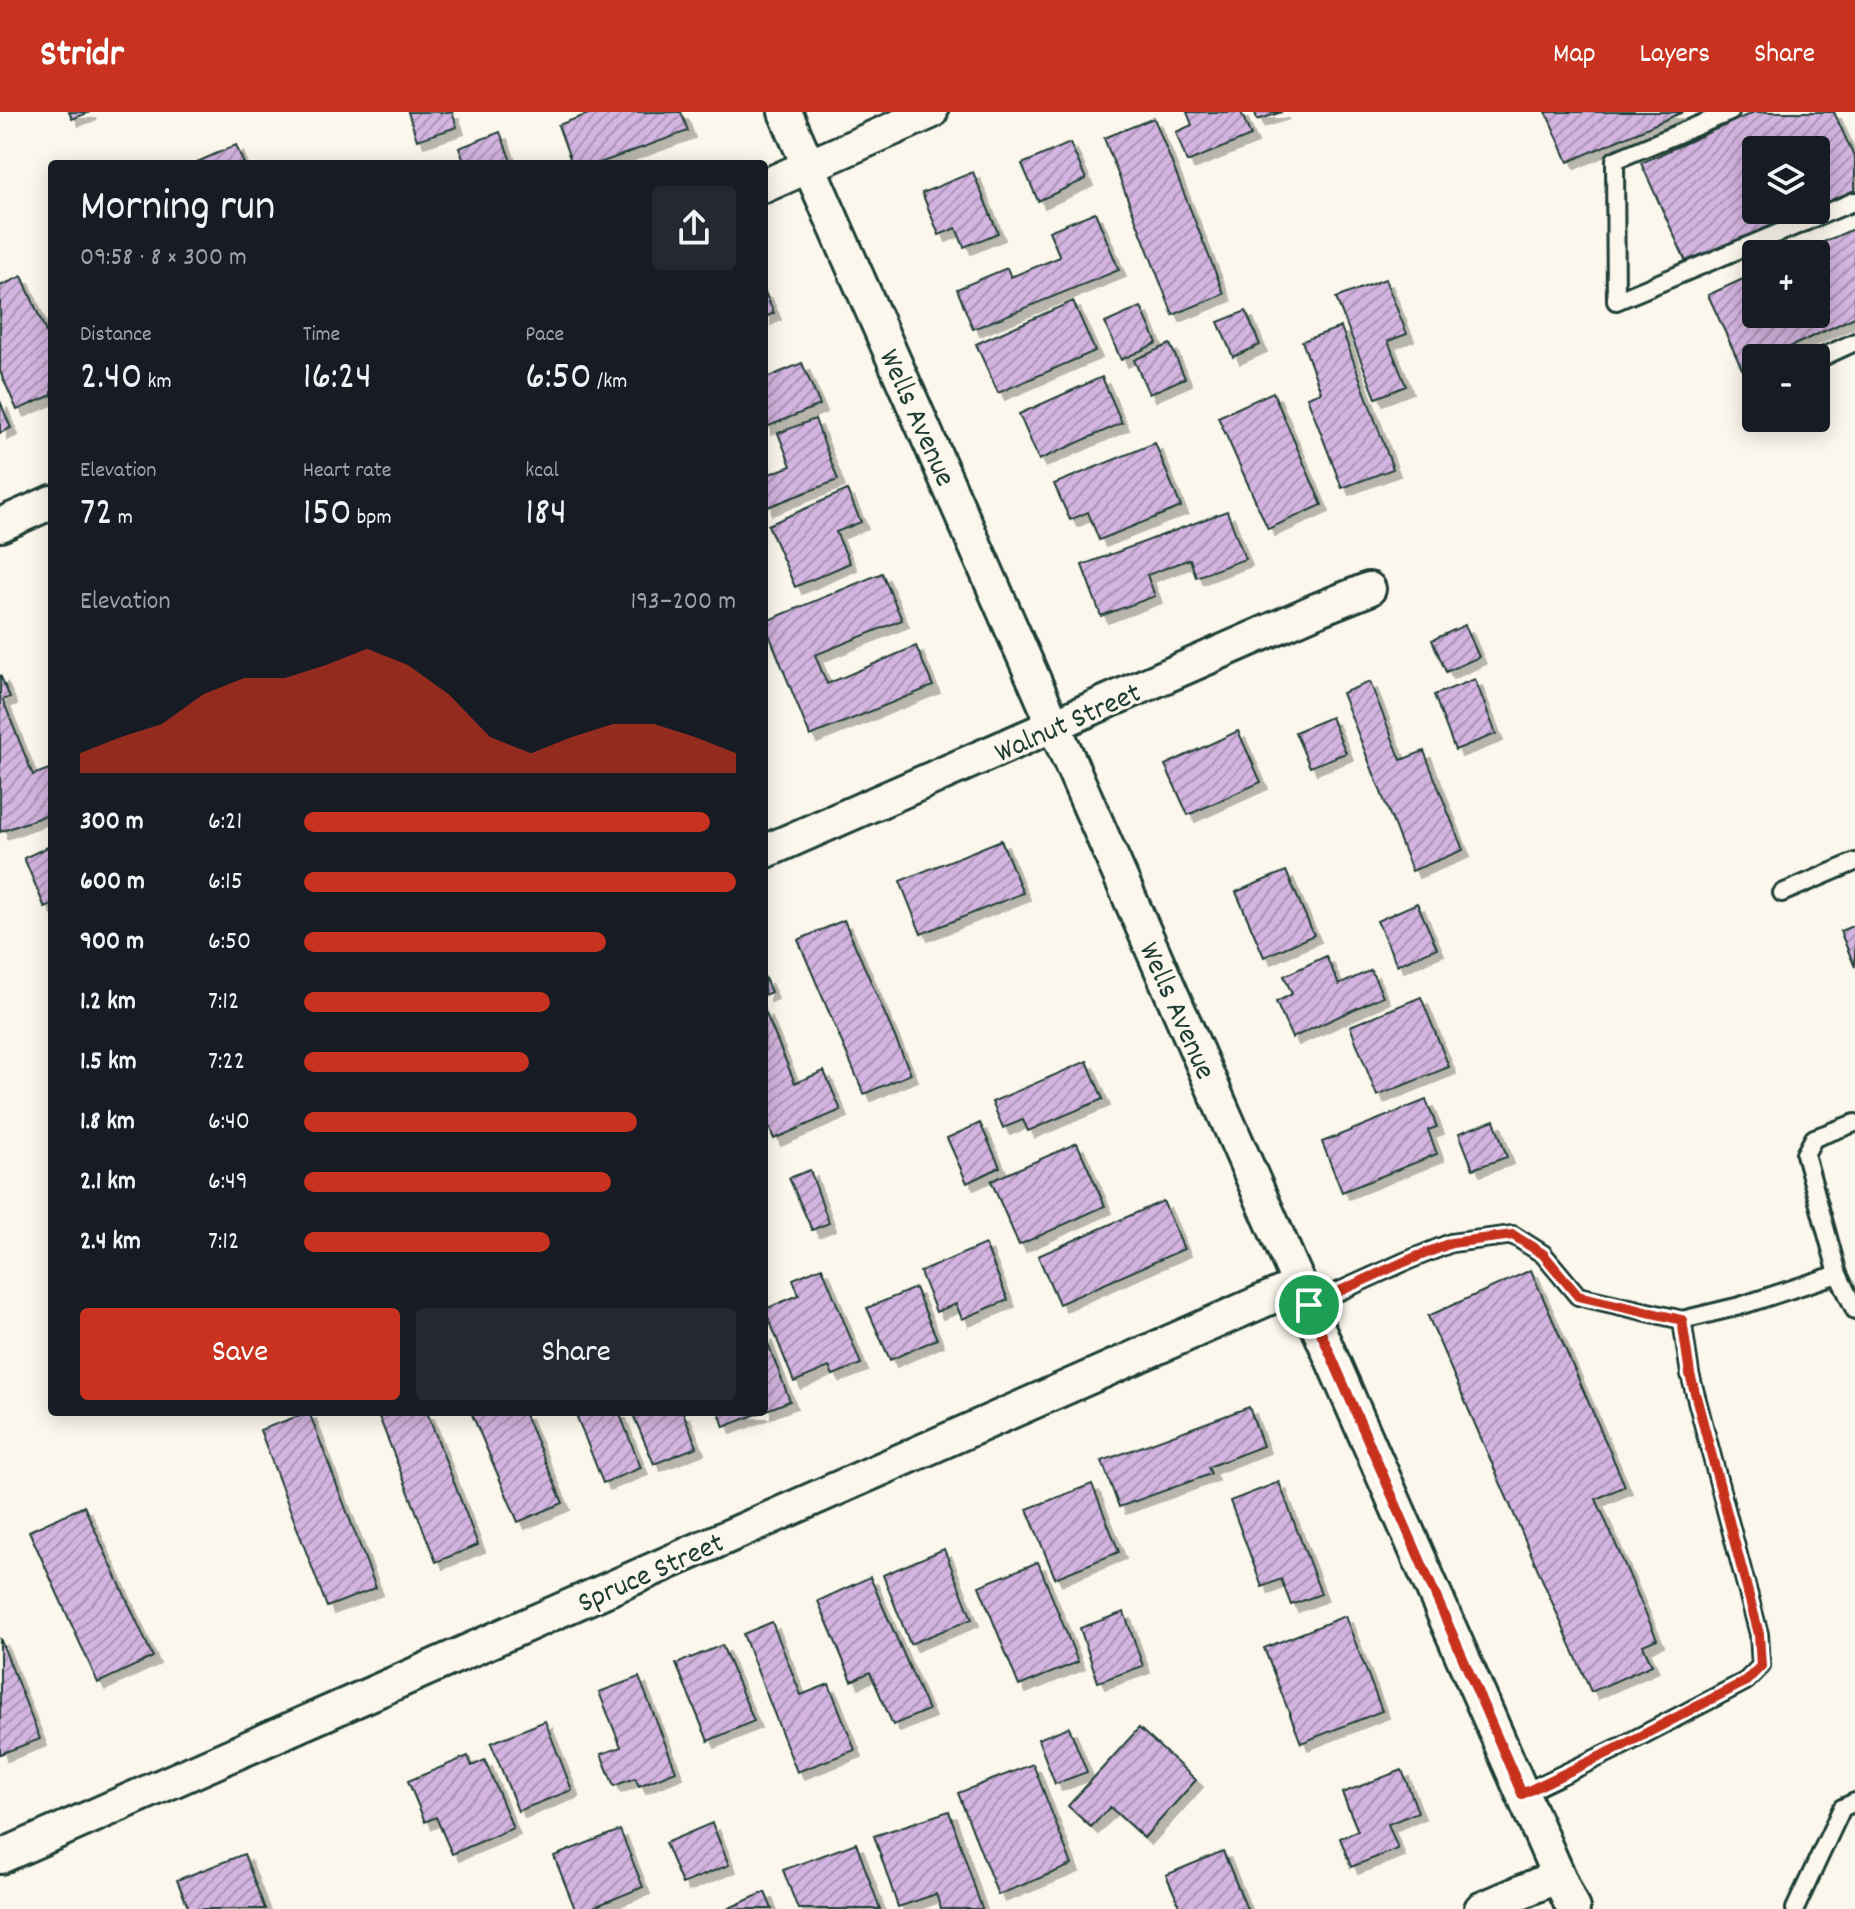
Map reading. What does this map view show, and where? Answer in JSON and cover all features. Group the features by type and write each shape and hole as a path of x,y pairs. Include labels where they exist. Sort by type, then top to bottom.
{"street":[{"name":"Wells Avenue","path":"785,112 1573,1909"},
{"path":"768,184 931,112"},
{"path":"0,525 48,504"},
{"name":"Walnut Street","path":"768,850 1369,589"},
{"name":"Spruce Street","path":"0,1857 1304,1295"},
{"path":"1481,1909 1558,1876"}],"lane":[{"path":"1730,112 1615,160 1616,301 1855,201"},
{"path":"1830,354 1855,342"},
{"path":"1782,893 1855,862"},
{"path":"1855,1123 1814,1138 1805,1154 1838,1274 1855,1310"},
{"path":"1304,1295 1451,1243 1513,1235 1543,1254 1578,1296 1682,1320 1740,1306 1838,1274"},
{"path":"1522,1794 1746,1681 1761,1666 1759,1634 1690,1374 1682,1320"},
{"path":"1795,1909 1842,1808 1855,1802"}],"building":[{"path":"69,112 90,112 72,119"},
{"path":"408,112 452,112 457,127 417,140"},
{"path":"594,112 681,112 688,131 608,160 571,160 558,125"},
{"path":"1187,112 1241,112 1251,136 1187,162 1176,132 1192,125"},
{"path":"1255,112 1282,112 1257,120"},
{"path":"1546,112 1683,112 1568,162"},
{"path":"1754,112 1834,112 1855,159 1855,190 1830,201 1830,136 1742,136 1742,224 1780,224 1688,266 1641,163"},
{"path":"1154,118 1224,294 1173,315 1104,138"},
{"path":"500,132 510,160 464,160 459,148"},
{"path":"1070,143 1086,179 1038,201 1022,164"},
{"path":"236,145 242,160 202,160"},
{"path":"973,172 998,233 964,247 956,228 939,235 922,193"},
{"path":"1095,212 1119,270 973,329 957,289 1007,268 1011,277 1060,257 1049,231"},
{"path":"1855,228 1855,317 1796,344 1742,344 1742,369 1708,295 1742,279 1742,328 1830,328 1828,240"},
{"path":"22,276 48,337 48,397 17,410 0,371 0,286"},
{"path":"1385,279 1407,334 1388,341 1406,386 1376,398 1336,298"},
{"path":"768,299 774,313 768,316"},
{"path":"1073,301 1095,351 998,393 976,344"},
{"path":"1141,307 1157,343 1121,360 1105,323"},
{"path":"1246,311 1260,345 1233,357 1218,322"},
{"path":"1341,327 1393,469 1342,488 1307,397 1321,392 1302,341"},
{"path":"1170,344 1185,378 1149,394 1134,360"},
{"path":"802,363 820,405 768,426 768,377"},
{"path":"1102,377 1122,423 1039,460 1019,414"},
{"path":"1273,392 1322,505 1268,529 1218,417"},
{"path":"0,401 11,428 0,433"},
{"path":"815,419 838,480 768,507 768,475 791,466 778,433"},
{"path":"1155,443 1181,507 1099,540 1088,512 1070,520 1054,484"},
{"path":"847,490 861,522 836,532 850,563 795,587 768,525"},
{"path":"1227,511 1245,559 1196,577 1190,559 1147,575 1155,596 1101,616 1082,565"},
{"path":"882,573 902,620 815,655 827,684 916,646 933,686 810,736 768,632 768,620"},
{"path":"1465,625 1479,657 1446,672 1432,640"},
{"path":"0,675 10,697 3,700 33,775 48,769 48,814 0,832"},
{"path":"1475,679 1496,734 1455,750 1434,695"},
{"path":"1370,682 1401,760 1424,751 1463,850 1412,871 1342,693"},
{"path":"1331,717 1346,753 1310,767 1295,732"},
{"path":"1238,731 1261,782 1188,815 1165,765"},
{"path":"1001,840 1023,893 921,934 900,881"},
{"path":"48,847 48,907 45,908 24,858"},
{"path":"1286,871 1314,935 1264,957 1236,892"},
{"path":"1417,903 1437,948 1397,965 1377,921"},
{"path":"844,920 911,1074 864,1094 798,940"},
{"path":"1855,925 1855,967 1840,931"},
{"path":"1326,956 1339,985 1371,970 1383,996 1292,1038 1276,1002 1292,994 1284,976"},
{"path":"1421,997 1449,1067 1377,1096 1350,1026"},
{"path":"768,1019 795,1083 824,1071 841,1110 774,1139 768,1125"},
{"path":"1087,1061 1103,1099 1028,1131 1023,1120 1003,1128 992,1102"},
{"path":"1426,1100 1437,1127 1428,1130 1437,1154 1342,1192 1322,1142"},
{"path":"1494,1120 1507,1157 1473,1169 1459,1133"},
{"path":"980,1123 1000,1167 967,1183 947,1138"},
{"path":"1077,1143 1105,1206 1019,1245 991,1181"},
{"path":"810,1170 829,1223 812,1230 789,1178"},
{"path":"1163,1201 1184,1249 1059,1304 1038,1256"},
{"path":"985,1244 1008,1300 962,1319 956,1304 936,1312 920,1272"},
{"path":"822,1267 861,1364 833,1375 829,1367 794,1382 768,1317 768,1308 799,1295 793,1279"},
{"path":"1531,1270 1625,1486 1596,1499 1657,1639 1643,1645 1652,1665 1591,1692 1428,1316"},
{"path":"915,1288 937,1339 890,1360 867,1308"},
{"path":"768,1343 790,1401 768,1409"},
{"path":"1249,1407 1263,1446 1208,1467 1211,1474 1119,1507 1102,1461"},
{"path":"298,1416 311,1416 376,1588 327,1607 260,1430"},
{"path":"379,1416 429,1416 478,1545 436,1562"},
{"path":"473,1416 526,1416 563,1503 518,1522"},
{"path":"577,1416 621,1416 641,1468 603,1483"},
{"path":"634,1416 685,1416 697,1447 654,1464"},
{"path":"720,1416 752,1416 724,1427"},
{"path":"1279,1482 1321,1594 1291,1605 1281,1579 1262,1587 1230,1501"},
{"path":"1092,1484 1119,1552 1055,1578 1027,1509"},
{"path":"84,1506 153,1657 98,1683 29,1531"},
{"path":"944,1549 972,1619 910,1644 883,1575"},
{"path":"1038,1562 1078,1662 1019,1686 979,1586"},
{"path":"870,1577 928,1710 893,1725 870,1672 852,1681 818,1601"},
{"path":"1124,1612 1143,1666 1098,1682 1080,1628"},
{"path":"1345,1616 1382,1711 1301,1743 1264,1648"},
{"path":"772,1622 801,1695 829,1684 855,1750 797,1772 743,1634"},
{"path":"0,1638 40,1739 0,1754"},
{"path":"722,1645 754,1721 708,1741 676,1664"},
{"path":"639,1677 676,1771 639,1786 635,1778 614,1786 601,1754 621,1747 599,1692"},
{"path":"545,1721 572,1790 518,1811 491,1743"},
{"path":"1069,1727 1087,1772 1055,1784 1038,1739"},
{"path":"1139,1728 1196,1780 1144,1838 1110,1807 1091,1827 1068,1806"},
{"path":"468,1756 472,1766 485,1760 513,1828 452,1854 436,1817 425,1822 408,1781"},
{"path":"1033,1764 1072,1865 998,1895 958,1793"},
{"path":"1402,1770 1418,1812 1388,1824 1398,1849 1351,1867 1340,1838 1358,1831 1342,1793"},
{"path":"949,1811 982,1909 941,1909 936,1894 898,1907 874,1836"},
{"path":"712,1823 729,1865 682,1884 665,1843"},
{"path":"620,1830 643,1887 589,1909 575,1909 554,1856"},
{"path":"856,1843 880,1909 798,1909 783,1870"},
{"path":"1223,1851 1247,1909 1181,1909 1166,1875"},
{"path":"244,1854 265,1909 189,1909 177,1880"},
{"path":"765,1892 772,1909 727,1909"}],"route":[{"path":"1513,1235 1543,1254 1578,1296 1682,1320 1690,1374 1759,1634 1761,1666 1746,1681 1522,1794 1309,1305 1451,1243 1513,1235"}]}
